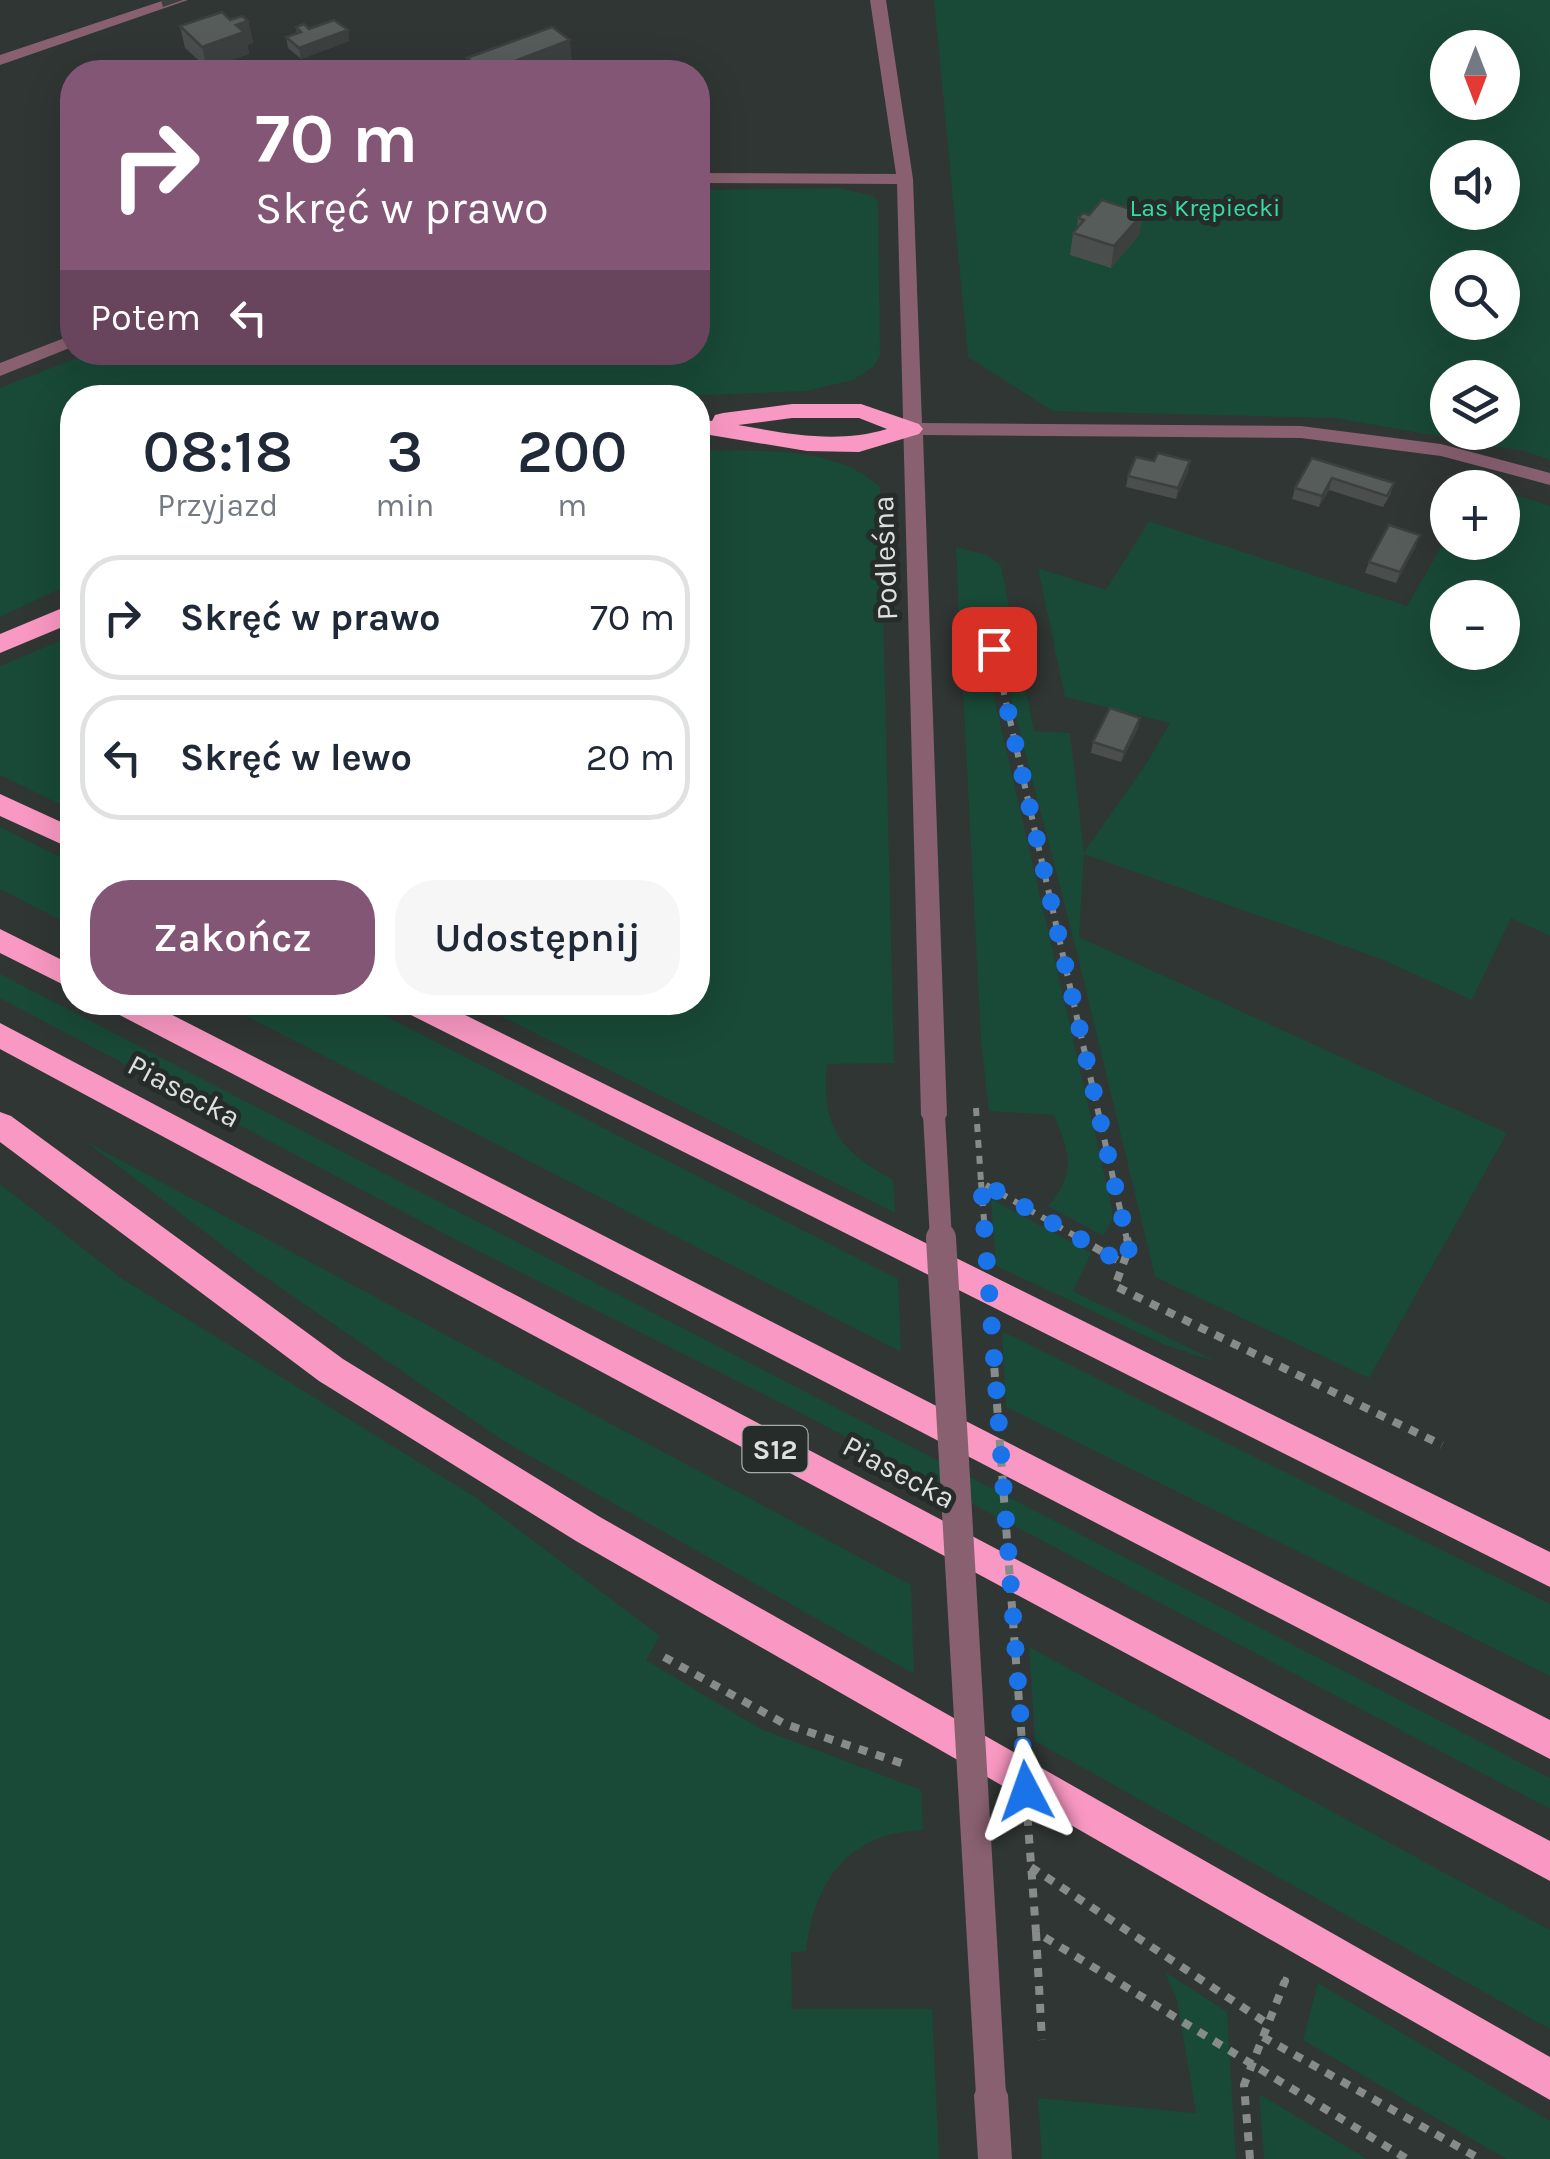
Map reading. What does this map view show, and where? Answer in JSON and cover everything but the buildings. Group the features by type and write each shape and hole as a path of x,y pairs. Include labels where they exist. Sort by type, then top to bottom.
{"highway":[{"path":"710,423 792,411 861,411 911,428"},
{"path":"710,427 807,444 859,445 911,428"},
{"path":"0,644 60,617"},
{"path":"0,804 60,833"},
{"path":"0,940 60,972"},
{"name":"Piasecka","path":"145,1015 1550,1740"},
{"path":"436,1015 1550,1570"},
{"name":"Piasecka","path":"0,1036 1550,1862"},
{"path":"0,1124 331,1370 572,1519 1550,2080"}],"street":[{"path":"0,60 180,0"},
{"name":"Podleśna","path":"878,0 905,179 934,1115 995,2159"},
{"path":"710,178 905,179"},
{"path":"0,370 60,346"},
{"path":"911,428 1301,432 1440,450 1550,479"}],"path":[{"path":"949,647 994,649 1129,1248 1115,1286 1442,1445"},
{"path":"977,1116 986,1241"},
{"path":"981,1182 1124,1264"},
{"path":"992,1339 1042,2040"},
{"path":"1031,1867 1268,2024"},
{"path":"1036,1932 1407,2159"},
{"path":"1263,2038 1480,2159"},
{"path":"1244,2085 1250,2159"}],"green space":[{"name":"Las Krępiecki","path":"934,0 1550,0 1550,460 1518,450 1520,360 1430,360 1430,435 1335,418 1053,411 968,357"},
{"path":"840,188 873,196 878,202 880,356 873,367 853,380 806,391 710,395 710,385 60,385 60,589 0,617 0,388 60,364 710,365 710,190"},
{"path":"710,450 818,457 861,473 880,487 894,1063 827,1064 826,1086 831,1120 847,1147 893,1180 895,1213 499,1015 710,1015"},
{"path":"1520,496 1550,506 1550,936 1511,918 1472,1000 1381,959 1084,854 1079,937 1507,1133 1369,1378 1155,1277 997,642 960,641 956,547 987,555 1001,566 1034,731 1070,733 1084,852 1147,763 1170,723 1065,697 1038,568 1106,590 1149,521 1407,606 1434,560 1520,560"},
{"path":"60,641 60,804 0,775 0,666"},
{"path":"961,653 984,653 1112,1208 1112,1221 1103,1236 1048,1206 1063,1183 1068,1162 1054,1115 989,1111 981,1039"},
{"path":"0,827 60,857 60,920 0,889"},
{"path":"0,974 60,1005 60,1015 79,1015 1550,1778 1550,1809 793,1409 458,1241 0,998"},
{"path":"244,1015 383,1015 898,1279 901,1352"},
{"path":"85,1141 911,1585 914,1674 502,1440 259,1273"},
{"path":"0,1184 121,1278 475,1497 660,1636 646,1660 759,1728 921,1790 923,1830 874,1840 855,1851 827,1882 806,1951 791,1953 792,2009 932,2009 939,2159 0,2159"},
{"path":"991,1199 1091,1253 1073,1291 1220,1363 1165,1345 996,1266"},
{"path":"1002,1331 1550,1604 1550,1676 1006,1407"},
{"path":"1029,1647 1550,1930 1550,2029 1035,1741"},
{"path":"1165,1972 1227,2012 1236,2159 1042,2159 1038,2098 1196,2113 1177,2000"},
{"path":"1318,1983 1550,2121 1550,2159 1506,2159 1303,2040"},
{"path":"1259,2094 1367,2159 1264,2159"}],"route":[{"path":"994,649 1129,1248 1124,1264 981,1182 1026,1791"}]}
